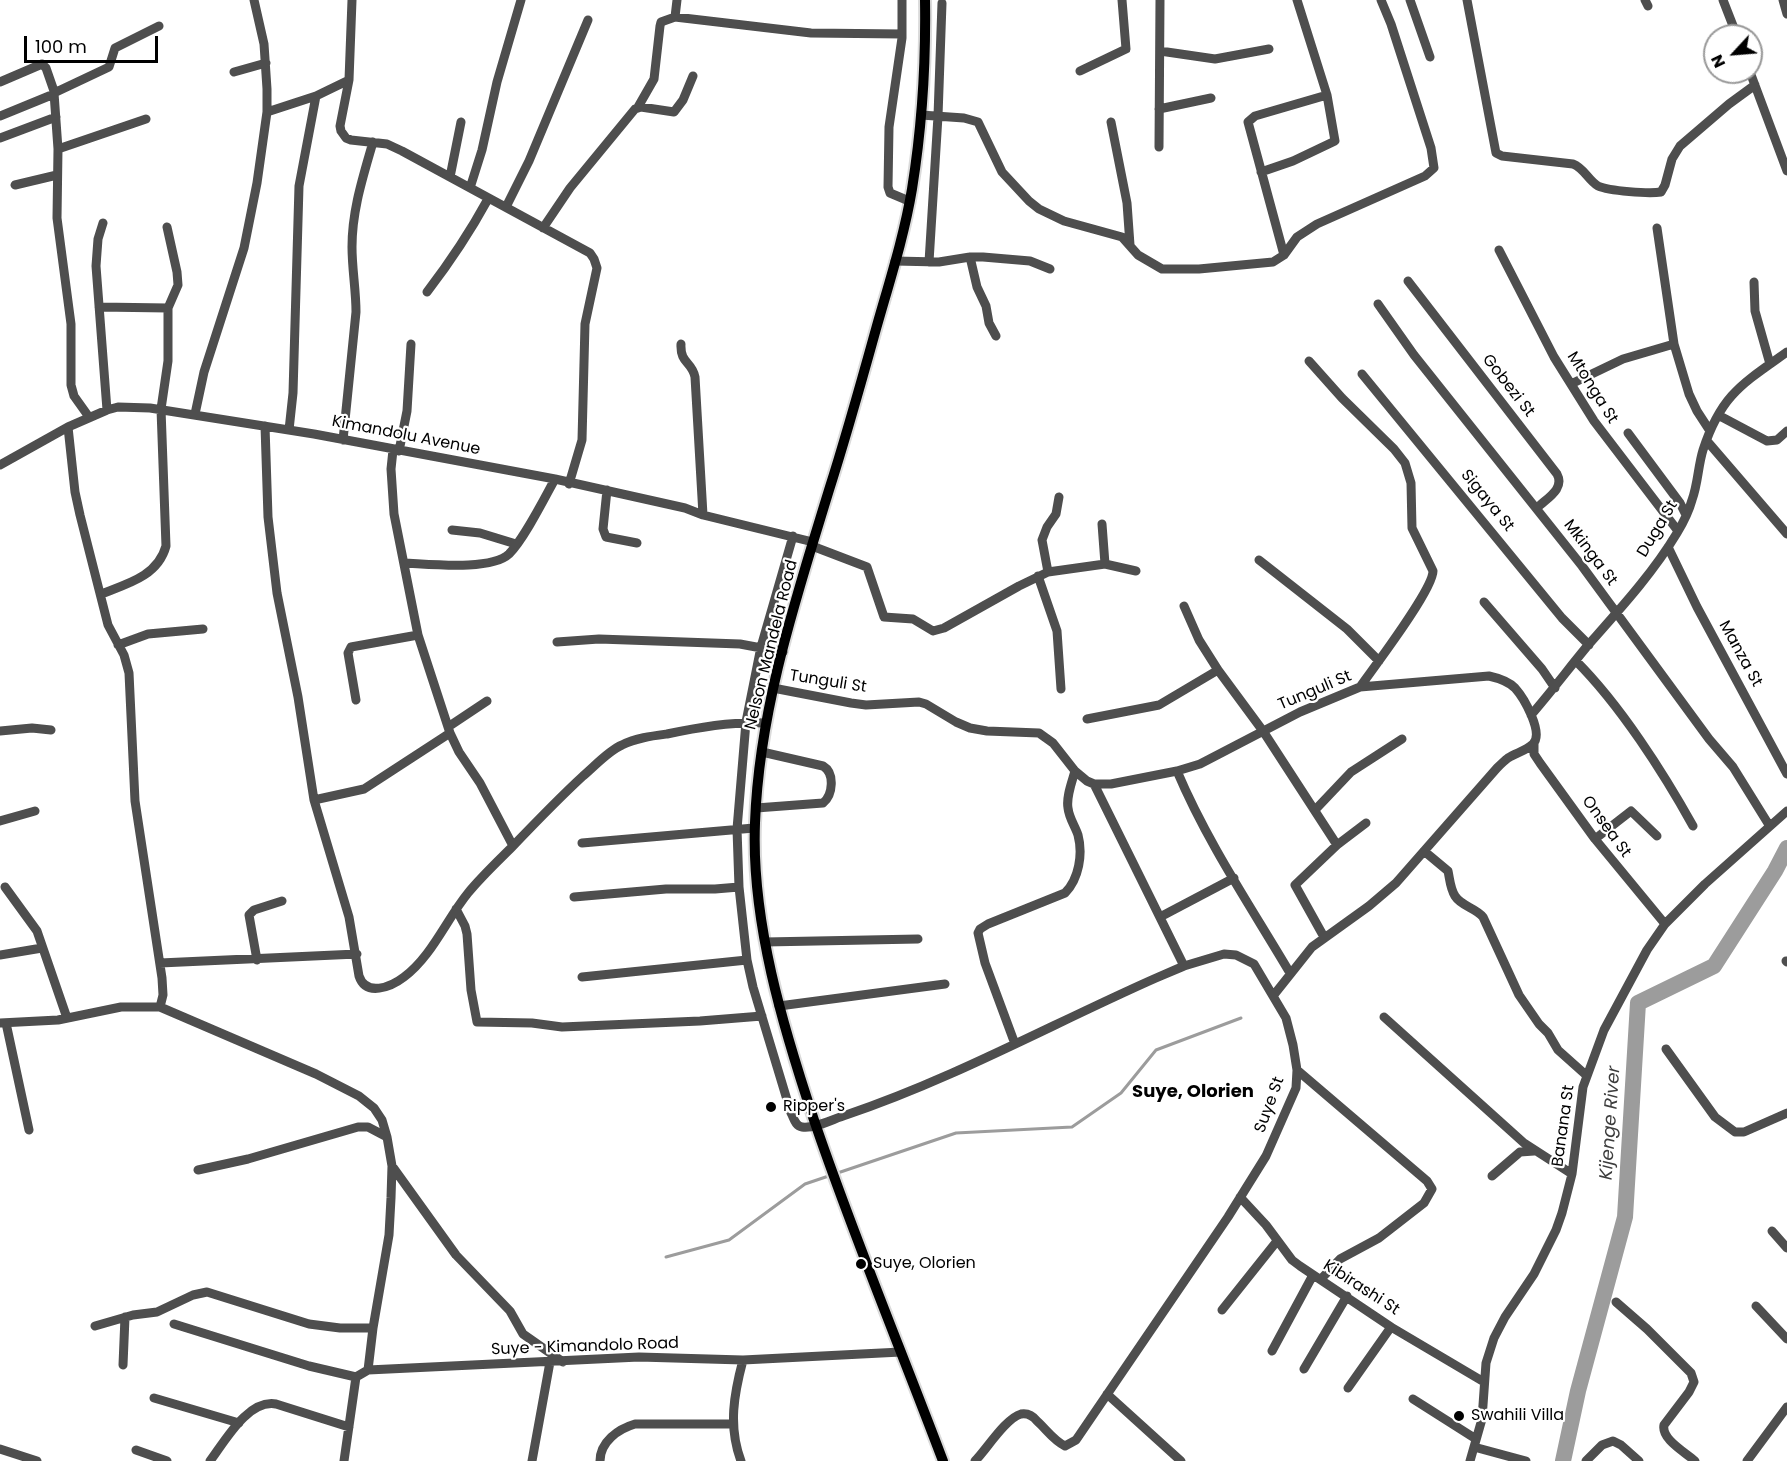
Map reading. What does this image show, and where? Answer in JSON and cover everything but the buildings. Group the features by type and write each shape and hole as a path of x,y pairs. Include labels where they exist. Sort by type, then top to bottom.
{"main road":[{"name":"Nelson Mandela Road","path":"925,6 921,115 909,201 896,261 812,544 773,688 762,752 754,828 765,942 779,1006 838,1191 943,1461"}],"street":[{"path":"195,414 204,372 227,294 244,248 257,183 267,112 266,63 254,0"},
{"path":"352,0 349,80 340,126 346,138 387,144 402,151 590,253 596,264 585,324 582,440 569,484"},
{"path":"470,188 482,150 497,81 521,0"},
{"path":"675,17 677,0"},
{"path":"902,0 902,34 889,127 888,187 892,195 909,201"},
{"path":"1080,71 1125,51 1122,0"},
{"path":"1159,147 1160,0"},
{"path":"1261,172 1293,161 1335,141 1327,95 1297,0"},
{"path":"921,115 972,119 978,122 1002,172 1039,209 1064,221 1122,237 1146,261 1162,269 1267,264 1284,255 1297,237 1317,224 1425,176 1434,168 1431,147 1381,0"},
{"path":"1410,0 1430,57"},
{"path":"1467,0 1496,153 1502,156 1577,165 1599,186 1661,192 1672,159 1680,146 1755,85 1787,171"},
{"path":"1723,0 1732,24"},
{"path":"1783,0 1787,14"},
{"path":"925,6 944,1 929,262"},
{"path":"543,228 577,179 638,108 654,79 662,22 675,17 811,33 902,34"},
{"path":"506,207 529,161 588,20"},
{"path":"0,116 109,67 115,48 159,26"},
{"path":"1160,51 1215,58 1269,49"},
{"path":"234,72 266,63"},
{"path":"0,82 42,64 46,68 54,93 58,149 57,218 71,324 72,391 89,417"},
{"path":"638,108 674,112 683,100 693,76"},
{"path":"267,112 316,96 349,80"},
{"path":"1284,255 1248,126 1250,119 1255,116 1327,95"},
{"path":"289,430 293,393 299,186 316,96"},
{"path":"1159,109 1211,98"},
{"path":"0,138 56,117"},
{"path":"58,149 146,119"},
{"path":"450,177 461,122"},
{"path":"1111,122 1127,203 1130,245"},
{"path":"343,440 357,297 352,249 354,210 373,142"},
{"path":"15,184 57,175"},
{"path":"427,292 451,262 488,199"},
{"path":"103,223 98,239 96,266 106,410"},
{"path":"101,594 146,574 155,567 164,553 166,538 161,409 168,362 168,308 177,285 167,227"},
{"path":"1657,228 1674,344 1689,394 1709,436 1787,534"},
{"name":"Mtonga St","path":"1499,250 1554,357 1571,384 1616,452 1678,531"},
{"path":"970,257 977,287 986,306 989,323 996,336"},
{"path":"896,261 929,262 970,257 1030,261 1050,269"},
{"name":"Gobezi St","path":"1408,281 1560,479 1559,487 1537,508"},
{"path":"1754,282 1755,311 1770,364"},
{"name":"Mkinga St","path":"1378,304 1414,355 1537,508 1618,614 1709,740 1733,767 1769,825"},
{"path":"99,307 168,308"},
{"path":"411,344 407,411 391,469 393,505 418,635 449,730 459,752 480,783 513,846"},
{"path":"681,344 682,358 694,372 704,515"},
{"path":"1571,384 1623,359 1674,344"},
{"name":"Duga St","path":"1531,715 1618,614 1678,531 1693,499 1703,451 1726,402 1740,386 1787,352"},
{"path":"1309,361 1405,463 1411,483 1412,528 1433,571 1433,578 1427,589 1360,687"},
{"name":"Sigaya St","path":"1362,374 1543,596 1589,645"},
{"name":"Kimandolu Avenue","path":"0,465 68,427 106,410 118,407 161,409 555,479 569,484 607,490 685,508 704,515 793,536 867,567 884,617 913,619 933,631 944,628 1038,576"},
{"path":"1718,416 1767,441 1777,440 1787,431"},
{"path":"265,426 268,517 273,566 298,697 314,800 349,917 359,976 366,987 376,989 396,982 413,969 426,954 468,892 550,806 621,745 680,731 746,722 766,723"},
{"path":"68,427 75,492 108,625 127,663 129,673 135,801 160,963 163,995 160,1007"},
{"path":"1628,433 1680,503 1686,515"},
{"path":"404,563 489,563 502,558 509,554 516,544 555,479"},
{"path":"607,490 603,529 606,537 637,543"},
{"path":"1048,572 1042,540 1056,514 1059,497"},
{"path":"1102,524 1105,564"},
{"path":"452,530 480,533 516,544"},
{"path":"793,536 761,646 746,722 737,829 739,887 747,960 795,1122 801,1127 816,1125"},
{"name":"Manza St","path":"1668,547 1697,607 1787,774"},
{"path":"1259,560 1347,629 1379,661"},
{"path":"1061,689 1057,631 1038,576 1048,572 1105,564 1136,571"},
{"path":"1484,602 1542,669 1555,688"},
{"path":"1184,606 1199,640 1218,670 1263,731 1337,845"},
{"path":"118,645 148,634 203,629"},
{"path":"356,700 348,653 351,647 418,635"},
{"path":"557,642 629,640 740,644 761,646 783,652"},
{"path":"1576,661 1600,687 1626,722 1693,826"},
{"path":"1087,719 1159,705 1218,670"},
{"name":"Tunguli St","path":"773,688 867,705 919,702 970,728 1039,733 1053,743 1075,771 1094,784 1111,784 1200,764 1300,712 1360,687 1489,676 1514,687 1536,727 1534,743"},
{"path":"314,800 359,792 487,701"},
{"path":"0,731 32,728 51,730"},
{"path":"1315,810 1351,772 1402,739"},
{"path":"1273,996 1312,947 1369,906 1396,883 1497,768 1509,757 1534,743"},
{"name":"Onsea St","path":"1534,743 1534,754 1595,839 1665,924"},
{"path":"756,808 823,803 830,795 831,773 829,769 762,752"},
{"path":"1015,1044 985,963 978,933 988,924 1065,893 1069,889 1078,871 1080,855 1078,836 1067,805 1075,771"},
{"path":"1177,771 1189,799 1290,973"},
{"path":"1094,784 1184,966"},
{"path":"0,821 35,811"},
{"path":"1595,839 1630,811 1657,836"},
{"name":"Banana St","path":"1470,1461 1482,1419 1486,1363 1494,1338 1505,1317 1534,1274 1556,1230 1566,1200 1572,1174 1586,1075 1604,1030 1647,950 1665,924 1769,825 1787,811"},
{"path":"1324,937 1294,885 1337,845 1366,823"},
{"path":"582,843 754,828"},
{"path":"1424,851 1448,871 1449,884 1457,899 1483,917 1522,1000 1548,1033 1558,1050 1586,1075"},
{"path":"1160,917 1234,878"},
{"path":"4,887 32,923 67,1018"},
{"path":"574,897 666,889 739,887"},
{"path":"257,960 249,915 254,910 282,901"},
{"path":"456,909 465,926 471,990 477,1022 532,1023 562,1027 762,1016"},
{"path":"765,942 918,939"},
{"path":"0,955 42,948"},
{"path":"160,963 357,954"},
{"name":"Suye St","path":"816,1125 871,1107 923,1086 1102,1001 1184,966 1224,954 1236,955 1254,964 1286,1018 1297,1070 1296,1088 1277,1134 1240,1197 1076,1440 1065,1446 1058,1442 1036,1419 1022,1414 1016,1416 1005,1426 975,1461"},
{"path":"582,977 747,960"},
{"path":"779,1006 945,984"},
{"path":"29,1130 3,1023 67,1018 122,1007 160,1007 316,1074 359,1096 374,1108 382,1120 392,1166 389,1235 368,1370"},
{"path":"1384,1017 1478,1103 1536,1152 1572,1174"},
{"path":"1666,1049 1715,1117 1735,1132 1744,1132 1787,1113"},
{"path":"1272,1351 1317,1277 1340,1259 1380,1238 1424,1203 1432,1189 1427,1181 1297,1070"},
{"path":"198,1170 248,1159 358,1127 368,1127 387,1137"},
{"path":"1492,1176 1520,1152 1528,1150 1536,1152"},
{"path":"392,1166 456,1255 512,1314 523,1334 564,1362"},
{"name":"Kibirashi St","path":"1240,1197 1266,1225 1292,1260 1390,1326 1484,1382"},
{"path":"1772,1231 1787,1248"},
{"path":"1222,1310 1277,1241"},
{"path":"95,1326 124,1317 157,1312 193,1295 207,1292 309,1324 340,1328 373,1328"},
{"path":"1304,1369 1347,1296"},
{"path":"1617,1302 1691,1373 1694,1382 1689,1392 1663,1429 1666,1436 1695,1461"},
{"path":"1756,1306 1787,1339"},
{"path":"123,1365 124,1317"},
{"path":"174,1324 309,1366 356,1377 344,1461"},
{"path":"1348,1388 1390,1326"},
{"name":"Suye - Kimandolo Road","path":"356,1377 368,1370 639,1357 743,1360 901,1352"},
{"path":"741,1461 733,1424 736,1384 743,1360"},
{"path":"532,1461 550,1362"},
{"path":"1107,1394 1181,1461"},
{"path":"154,1398 239,1423"},
{"path":"1413,1399 1475,1443 1526,1461"},
{"path":"210,1461 239,1423 251,1411 267,1403 349,1427"},
{"path":"1747,1461 1787,1407"},
{"path":"600,1461 600,1453 608,1441 622,1430 635,1424 733,1424"},
{"path":"1586,1461 1602,1445 1613,1441 1639,1461"},
{"path":"0,1449 37,1461"},
{"path":"136,1450 167,1461"}],"waterway":[{"name":"Kijenge River","path":"1563,1461 1578,1391 1625,1217 1638,1003 1714,966 1775,871 1787,848"},
{"path":"666,1257 729,1240 805,1184 956,1133 1072,1127 1121,1093 1156,1050 1241,1018"}],"place":[{"name":"Ripper's","path":"771,1107"},
{"name":"Suye, Olorien","path":"861,1264"},
{"name":"Swahili Villa","path":"1459,1416"}],"district":[{"name":"Suye, Olorien","path":"1193,1092"}]}
